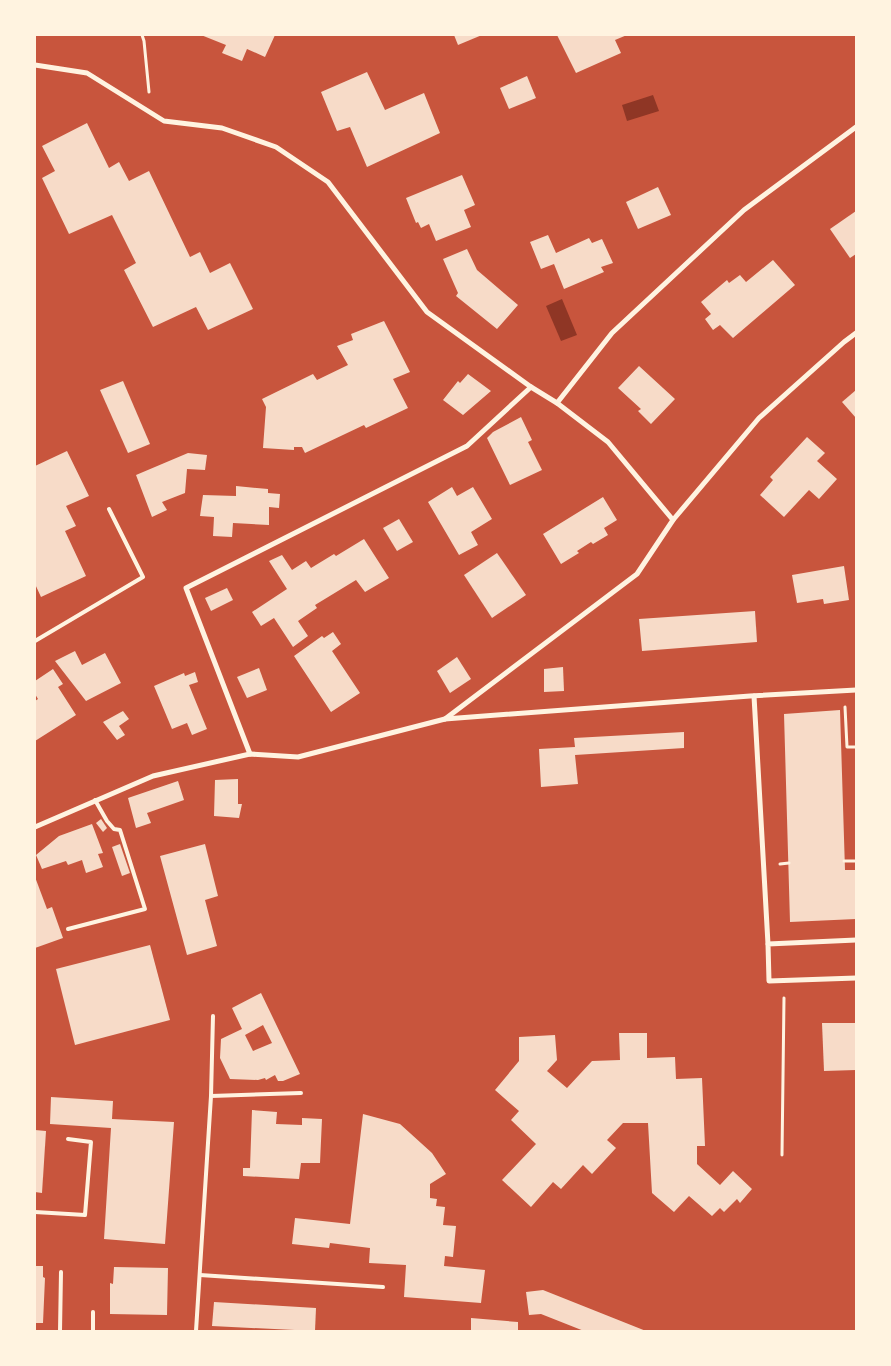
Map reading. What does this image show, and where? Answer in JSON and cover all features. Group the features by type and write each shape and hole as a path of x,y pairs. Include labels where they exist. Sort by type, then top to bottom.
{"street":[{"path":"35,65 87,73 164,121 222,128 276,148 328,182 427,312 531,387 557,403 608,442 673,520"},
{"path":"557,403 612,333 744,210 856,127"},
{"path":"445,719 637,574 673,520 759,418 856,333"},
{"path":"250,754 186,588 467,446 531,387"},
{"path":"35,827 153,776 250,754 298,757 445,719 856,690"},
{"path":"754,696 769,981 856,978"},
{"path":"768,944 856,940"}],"lane":[{"path":"35,641 143,577 109,508"},
{"path":"68,930 145,909 120,830 114,829 106,821 95,800"},
{"path":"196,1331 212,1096 213,1016"},
{"path":"212,1096 301,1093"},
{"path":"35,1212 85,1215 91,1142 68,1139"},
{"path":"60,1331 61,1272"},
{"path":"200,1275 384,1287"},
{"path":"93,1312 93,1331"}],"path":[{"path":"142,35 151,113"},
{"path":"845,699 848,748 856,747"},
{"path":"844,861 856,860"},
{"path":"780,864 789,863"},
{"path":"782,1155 784,993"}],"shaded area":[{"path":"653,95 659,111 627,121 622,105"},
{"path":"562,299 577,335 561,341 546,306"}],"building":[{"path":"201,35 275,35 265,57 247,49 242,61 222,53 226,45"},
{"path":"454,35 482,35 458,45"},
{"path":"557,35 627,35 615,40 621,53 576,73"},
{"path":"367,72 385,110 424,93 440,133 367,167 350,127 337,131 321,92"},
{"path":"527,76 536,98 509,109 500,88"},
{"path":"87,123 109,168 119,162 129,181 149,171 190,257 200,252 210,273 230,263 253,309 208,330 196,307 153,327 124,270 136,263 112,215 69,234 42,178 55,171 42,146"},
{"path":"462,175 475,205 464,210 471,227 436,241 429,224 421,228 418,222 416,223 406,198"},
{"path":"658,187 671,215 638,229 626,202"},
{"path":"856,211 856,254 850,258 830,229"},
{"path":"548,235 556,253 589,238 592,243 602,239 613,263 601,267 604,272 564,289 554,264 541,269 530,242"},
{"path":"467,249 477,270 518,305 497,329 456,296 458,293 443,259"},
{"path":"773,260 795,285 733,338 720,325 713,330 705,319 711,314 701,302 727,280 729,283 740,275 746,282"},
{"path":"384,321 410,372 393,379 408,408 366,428 364,425 305,453 302,447 294,447 294,450 263,448 266,407 262,399 313,374 317,380 348,365 337,346 353,340 351,334"},
{"path":"639,366 675,399 651,424 638,411 641,409 618,388"},
{"path":"468,374 491,391 463,415 443,400 458,381 460,383"},
{"path":"123,381 150,444 128,453 100,390"},
{"path":"856,390 856,418 842,402"},
{"path":"521,417 532,440 528,442 542,470 510,485 487,438 493,432"},
{"path":"807,437 825,453 817,461 837,479 819,499 809,490 784,517 760,495 773,480 770,477"},
{"path":"67,451 89,496 66,506 76,526 65,531 86,576 41,597 35,584 35,466"},
{"path":"188,453 207,455 205,470 187,469 185,493 162,502 167,510 152,517 136,475"},
{"path":"236,486 268,489 268,493 280,494 279,508 269,507 269,525 233,523 232,537 213,536 214,517 200,516 203,495 236,496"},
{"path":"452,487 457,496 473,487 492,519 471,532 478,545 459,555 428,502"},
{"path":"603,497 617,520 604,528 608,535 593,544 591,542 577,551 579,553 561,564 543,534"},
{"path":"399,519 413,542 397,551 383,528"},
{"path":"364,539 389,578 365,592 356,580 315,605 317,608 298,621 308,636 293,647 274,618 261,626 252,612 287,589 269,561 282,555 292,570 306,561 311,568"},
{"path":"497,553 526,595 492,618 464,575"},
{"path":"844,566 849,600 824,604 823,599 797,603 792,575"},
{"path":"227,588 233,600 211,611 205,598"},
{"path":"755,611 757,642 642,651 639,619"},
{"path":"333,632 341,644 332,651 360,693 331,712 294,656 322,636 324,638"},
{"path":"75,651 82,665 105,653 121,683 86,701 55,661"},
{"path":"457,657 471,679 450,693 437,671"},
{"path":"563,667 564,691 544,692 544,669"},
{"path":"259,668 267,690 247,698 237,677"},
{"path":"53,669 63,684 58,687 76,715 35,741 35,701 38,699 35,694 35,681"},
{"path":"195,672 198,682 189,685 207,729 192,735 187,723 172,729 154,686 184,673 185,676"},
{"path":"840,710 845,870 856,870 856,919 790,922 784,714"},
{"path":"123,711 129,719 119,726 125,735 117,740 103,722"},
{"path":"684,732 684,748 575,755 578,784 541,787 539,749 575,747 574,738"},
{"path":"238,779 238,804 242,804 239,818 214,816 215,780"},
{"path":"178,781 184,800 147,813 151,823 136,828 128,798"},
{"path":"101,819 107,828 103,832 96,823"},
{"path":"92,824 103,853 98,854 103,867 86,873 82,860 68,865 66,861 42,869 36,855 59,836"},
{"path":"120,844 130,873 122,876 112,847"},
{"path":"205,844 218,896 205,900 217,946 187,955 160,856"},
{"path":"35,877 47,909 52,907 63,938 35,948"},
{"path":"150,945 170,1020 75,1045 56,969"},
{"path":"261,993 300,1074 283,1081 278,1081 275,1075 266,1080 265,1078 258,1080 230,1079 220,1058 221,1039 242,1029 232,1008","holes":["263,1025 272,1043 253,1051 245,1035"]},
{"path":"822,1023 856,1023 856,1070 824,1071"},
{"path":"619,1033 647,1033 647,1058 675,1057 676,1079 702,1078 705,1146 697,1146 697,1164 720,1185 733,1171 752,1189 740,1203 737,1199 724,1212 720,1208 712,1216 689,1196 674,1212 652,1193 648,1123 623,1123 607,1140 616,1148 592,1174 583,1165 561,1189 553,1182 531,1207 502,1180 536,1144 511,1120 519,1111 495,1090 519,1061 519,1037 555,1035 557,1060 547,1071 567,1088 592,1061 620,1060"},
{"path":"51,1097 113,1101 112,1119 174,1122 165,1244 104,1239 111,1128 50,1124"},
{"path":"252,1110 277,1112 276,1124 302,1125 302,1118 322,1119 320,1163 301,1163 299,1179 243,1176 243,1168 250,1168"},
{"path":"363,1114 400,1124 432,1153 446,1174 430,1184 430,1198 437,1199 436,1206 445,1207 443,1225 456,1226 453,1257 445,1256 444,1266 485,1270 481,1303 404,1297 406,1265 369,1263 370,1248 330,1243 329,1248 292,1244 295,1218 350,1224"},
{"path":"35,1130 46,1131 42,1193 35,1192"},
{"path":"35,1266 43,1266 43,1277 45,1278 43,1323 35,1323"},
{"path":"114,1267 168,1268 167,1315 110,1314 110,1283 113,1284"},
{"path":"543,1290 646,1331 584,1331 541,1314 529,1315 526,1292"},
{"path":"214,1302 316,1308 315,1331 212,1326"},
{"path":"471,1318 518,1322 518,1331 471,1331"}]}
